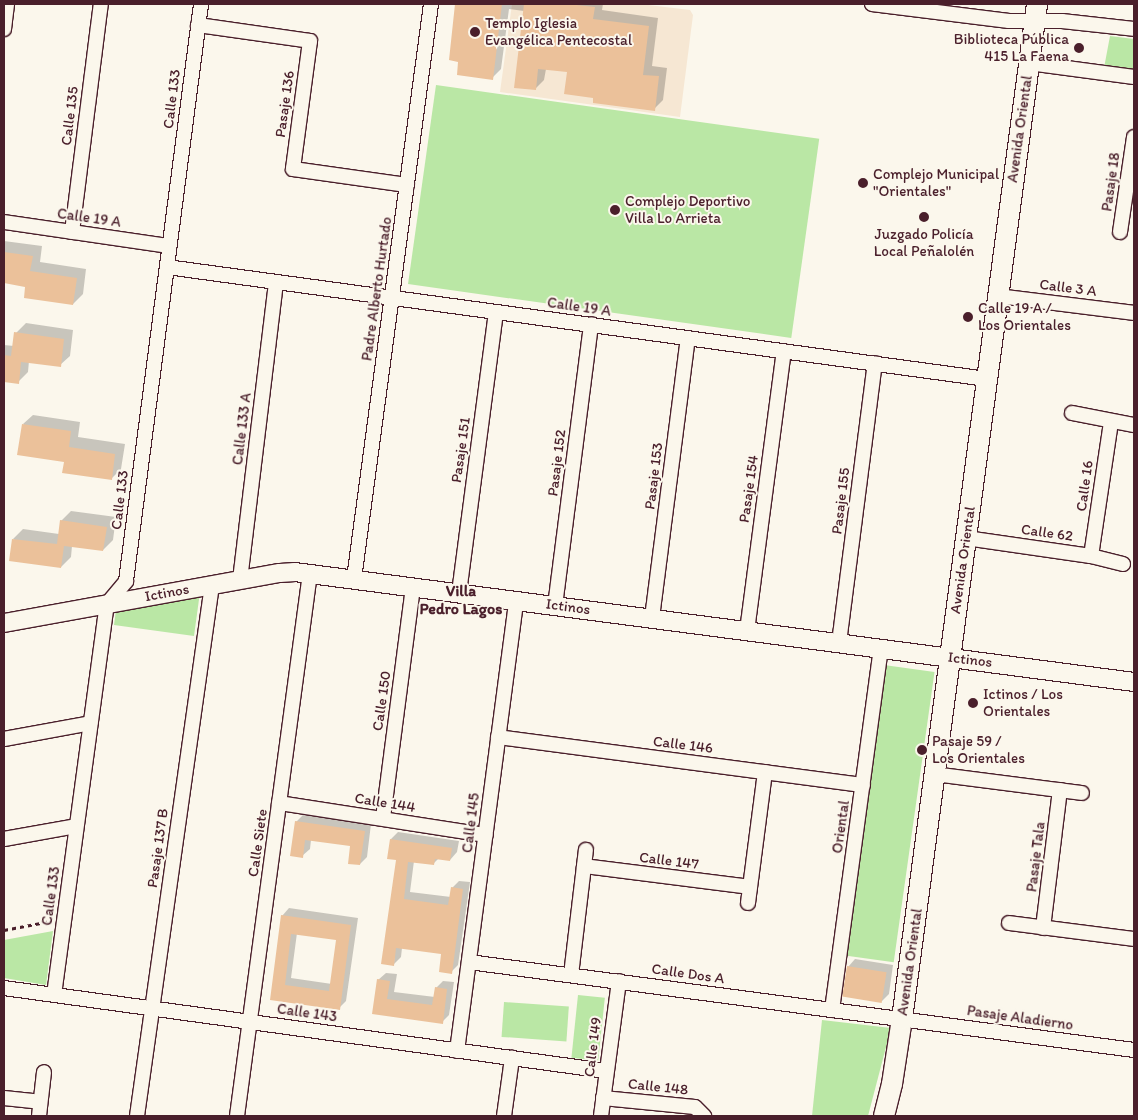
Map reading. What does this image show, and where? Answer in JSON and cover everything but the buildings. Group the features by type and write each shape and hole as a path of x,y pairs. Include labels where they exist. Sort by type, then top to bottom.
{"main road":[{"name":"Avenida Oriental","path":"884,1116 892,1084 902,1019 1036,12"}],"street":[{"path":"4,29 7,4"},
{"name":"Calle 135","path":"72,232 101,4"},
{"name":"Calle 133","path":"54,995 107,604 126,581 201,4"},
{"name":"Padre Alberto Hurtado","path":"354,579 432,4"},
{"path":"872,4 923,7 1009,22 1036,12 1062,21 1134,29"},
{"name":"Pasaje 136","path":"198,25 310,41 293,168 407,184"},
{"path":"1029,63 1134,77"},
{"name":"Pasaje 18","path":"1120,232 1130,195 1134,137"},
{"name":"Calle 19 A","path":"4,222 169,246"},
{"name":"Calle 19 A","path":"167,267 987,378"},
{"name":"Calle 133 A","path":"240,580 276,282"},
{"name":"Calle 3 A","path":"998,296 1134,313"},
{"name":"Pasaje 151","path":"459,593 496,312"},
{"name":"Pasaje 152","path":"555,606 590,324"},
{"name":"Pasaje 153","path":"652,618 688,338"},
{"name":"Pasaje 154","path":"747,631 784,351"},
{"name":"Pasaje 155","path":"839,643 875,363"},
{"path":"1072,413 1134,425"},
{"name":"Calle 16","path":"1091,556 1111,422"},
{"name":"Calle 62","path":"966,538 1091,556 1123,564"},
{"name":"Ictinos","path":"4,623 280,573 310,574 1134,682"},
{"name":"Calle Siete","path":"238,1116 310,574"},
{"name":"Pasaje 137 B","path":"137,1116 212,585"},
{"name":"Calle 150","path":"383,818 413,587"},
{"name":"Calle 145","path":"457,1051 516,600"},
{"name":"Oriental","path":"832,1010 881,648"},
{"path":"4,739 91,723"},
{"name":"Calle 146","path":"498,737 863,785"},
{"path":"748,903 765,772"},
{"path":"934,774 1082,793"},
{"name":"Pasaje Tala","path":"1043,928 1060,790"},
{"name":"Calle 144","path":"279,803 486,835"},
{"path":"4,839 76,826"},
{"path":"571,975 586,850"},
{"name":"Calle 147","path":"584,866 750,887"},
{"path":"1009,924 1134,939"},
{"name":"Calle Dos A","path":"469,962 902,1019"},
{"name":"Calle 149","path":"601,1116 619,981"},
{"name":"Calle 143","path":"4,988 606,1071"},
{"name":"Pasaje Aladierno","path":"902,1019 1134,1047"},
{"path":"504,1116 512,1058"},
{"path":"38,1116 44,1072"},
{"path":"4,1098 40,1102"},
{"name":"Calle 148","path":"604,1098 696,1107 704,1116"}],"path":[{"path":"4,930 64,918"}],"shaded area":[{"path":"512,4 640,4 690,10 693,15 680,117 500,92"}],"green space":[{"path":"1110,36 1134,39 1134,72 1104,68"},
{"name":"Complejo Deportivo Villa Lo Arrieta","path":"436,85 819,139 791,338 408,284"},
{"path":"200,592 194,636 114,625 116,610"},
{"path":"884,665 935,672 894,962 843,955"},
{"path":"53,931 46,985 4,978 4,940"},
{"path":"578,995 605,998 598,1060 571,1058"},
{"path":"504,1002 569,1007 566,1041 502,1037"},
{"path":"822,1020 891,1028 868,1116 812,1116"}],"place":[{"name":"Templo Iglesia Evangélica Pentecostal","path":"475,32"},
{"name":"Biblioteca Pública 415 La Faena","path":"1079,48"},
{"name":"Complejo Municipal \"Orientales\"","path":"863,183"},
{"name":"Complejo Deportivo Villa Lo Arrieta","path":"615,210"},
{"name":"Juzgado Policía Local Peñalolén","path":"924,217"},
{"name":"Calle 19 A / Los Orientales","path":"968,317"},
{"name":"Ictinos / Los Orientales","path":"973,703"},
{"name":"Pasaje 59 / Los Orientales","path":"922,750"}],"district":[{"name":"Villa Pedro Lagos","path":"461,600"}]}
